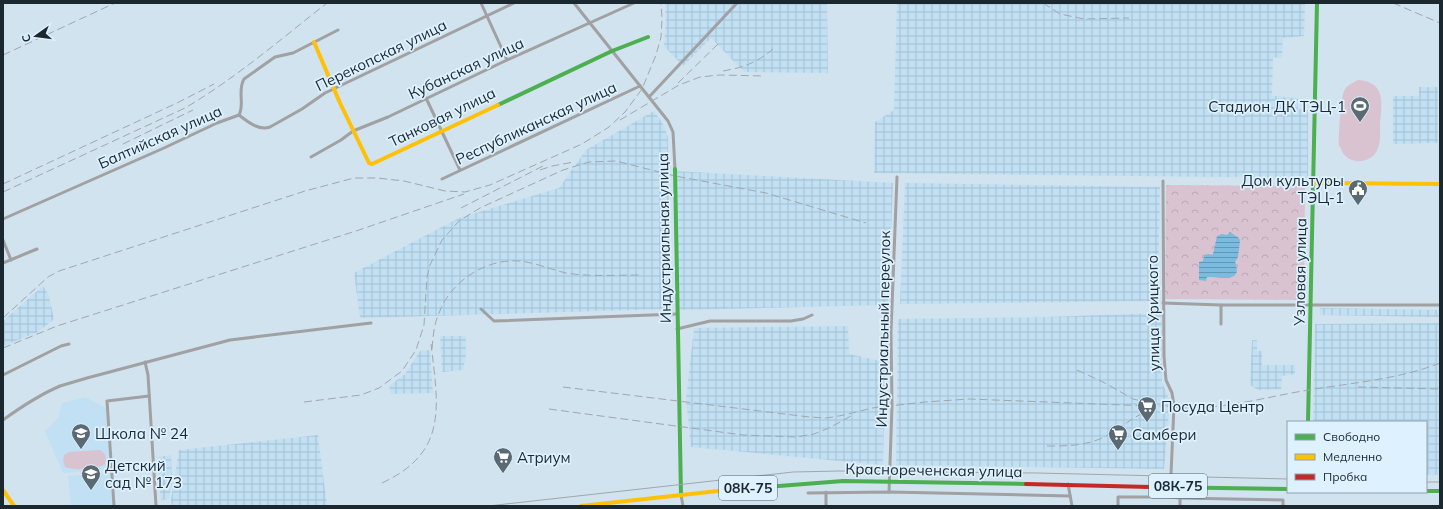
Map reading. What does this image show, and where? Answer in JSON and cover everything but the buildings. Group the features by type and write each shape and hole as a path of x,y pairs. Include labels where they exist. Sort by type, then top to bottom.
{"street":[{"path":"481,3 507,60"},
{"name":"Перекопская улица","path":"239,116 257,127 266,128 302,109 325,92 514,3"},
{"name":"Индустриальная улица","path":"574,3 671,126 674,142 675,169 677,329 681,495 683,506"},
{"name":"Кубанская улица","path":"311,157 341,140 353,131 388,117 507,60 634,3"},
{"path":"649,97 737,3"},
{"name":"Узловая улица","path":"1308,421 1317,3"},
{"name":"Балтийская улица","path":"3,219 217,123 239,116 242,108 241,92 244,80 272,59 281,55 293,53 338,30"},
{"name":"Танковая улица","path":"314,42 333,89 369,163 372,164 612,51 648,37"},
{"name":"Республиканская улица","path":"442,179 640,86"},
{"path":"426,98 460,170"},
{"name":"Индустриальный переулок","path":"889,492 892,406 891,332 897,177"},
{"name":"улица Урицкого","path":"1163,181 1164,356 1166,380 1172,394 1174,406 1170,497"},
{"path":"1314,183 1440,184"},
{"path":"3,240 11,260"},
{"path":"3,263 37,249"},
{"path":"1163,303 1221,305 1440,305"},
{"path":"1221,305 1221,324"},
{"path":"481,309 494,321 677,314"},
{"path":"677,329 710,321 791,321 812,316"},
{"path":"3,420 26,403 60,386 145,362 230,340 371,323"},
{"path":"3,375 61,346 69,344"},
{"path":"145,362 148,375 156,506"},
{"path":"114,506 107,401 149,396"},
{"name":"Краснореченская улица","path":"581,506 827,481 1287,489"},
{"path":"1068,484 1072,506"},
{"path":"3,490 14,506"},
{"path":"1427,491 1440,491"},
{"path":"826,492 826,506"},
{"path":"808,493 889,492 1070,496"},
{"path":"1118,506 1118,497 1283,500 1282,506"},
{"path":"1180,498 1180,506"}],"shaded area":[{"path":"665,3 827,3 828,73 744,72 711,38 683,66 664,46 666,19"},
{"path":"897,3 1305,3 1304,36 1283,38 1282,57 1273,58 1272,96 1298,98 1298,109 1308,110 1308,178 874,173 875,122 894,110"},
{"path":"1419,87 1438,87 1438,143 1393,144 1393,96 1419,96"},
{"path":"654,111 663,124 668,137 670,309 360,318 354,273 459,218 559,188 586,150"},
{"path":"675,171 893,183 888,305 679,310"},
{"path":"905,183 1160,187 1158,301 900,304"},
{"path":"43,286 49,296 54,319 38,332 3,346 3,321"},
{"path":"1320,308 1440,310 1440,317 1320,315"},
{"path":"1162,313 1162,382 1170,402 1164,469 896,465 898,319 1045,317"},
{"path":"1440,323 1440,475 1427,475 1427,421 1313,421 1315,324"},
{"path":"848,326 849,354 885,362 883,465 691,447 686,399 694,328"},
{"path":"440,336 466,336 466,355 463,370 442,372"},
{"path":"1252,340 1257,340 1257,351 1262,351 1262,365 1295,365 1295,374 1282,376 1281,389 1258,390 1250,385"},
{"path":"430,350 433,393 391,394 389,386 405,374 420,351"},
{"name":"Школа № 24","path":"85,397 106,408 110,469 63,473 45,431 58,418 62,403"},
{"path":"318,435 327,506 172,506 171,500 179,450"},
{"path":"171,455 172,483 169,499 161,500 157,457"},
{"name":"Детский сад № 173","path":"110,473 113,505 71,506 68,476"}],"green space":[{"name":"Стадион ДК ТЭЦ-1","path":"1358,80 1374,85 1378,89 1381,101 1380,136 1379,145 1371,157 1366,160 1355,161 1345,156 1339,146 1339,127 1344,91 1348,86"},
{"path":"1166,185 1305,186 1304,300 1165,299"},
{"path":"100,450 106,456 105,464 101,466 85,469 65,467 63,461 64,455 69,452"}],"water":[{"path":"1230,232 1239,238 1240,241 1238,257 1235,262 1237,269 1236,273 1233,276 1224,278 1207,277 1206,281 1199,280 1199,262 1203,261 1204,255 1213,254 1217,236 1222,234 1227,235"}],"tram line":[{"path":"488,506 793,472 1037,473 1287,479"},
{"path":"1427,482 1440,482"}],"railway":[{"path":"3,55 115,3"},
{"path":"3,192 185,108 240,71 327,3"},
{"path":"3,318 48,277 59,271 305,191 354,178 377,178 404,181 445,191 465,192 490,185 582,144 609,127 625,112 642,89 656,55 661,37 661,3"},
{"path":"1043,3 1060,14 1084,19 1129,18"},
{"path":"1393,3 1440,23"},
{"path":"678,83 718,44"},
{"path":"723,71 750,64 773,49"},
{"path":"620,120 679,85 700,77 720,75 765,76"},
{"path":"3,184 177,103 214,84"},
{"path":"123,144 193,110"},
{"path":"304,402 361,395 379,388 402,371 416,350 424,325 427,277 430,265 442,240 459,221 480,208 563,170 589,162 616,161 675,176 766,193 866,223"},
{"path":"540,170 574,162"},
{"path":"461,208 543,166"},
{"path":"3,348 57,326 356,231 464,194"},
{"path":"432,349 436,321 450,293 466,277 487,266 509,261 523,261 566,273 593,275 639,275"},
{"path":"382,483 404,471 419,457 429,441 434,425 436,407 436,387 431,344"},
{"path":"1161,405 1179,408 1197,408 1235,404 1309,390 1392,377 1440,363"},
{"path":"1077,370 1105,383 1133,399 1145,402"},
{"path":"563,387 827,418 872,408 969,399 1165,406"},
{"path":"1358,387 1440,389"},
{"path":"1047,446 1075,445 1095,441 1143,413 1157,408"},
{"path":"549,409 743,435 796,437 814,434 851,416"}],"traffic: fast":[{"path":"1308,421 1317,3"},
{"path":"498,105 612,51 648,37"},
{"path":"675,169 681,495"},
{"path":"766,487 843,481 1026,484"},
{"path":"1150,487 1287,489"},
{"path":"1427,491 1440,491"}],"traffic: slow":[{"path":"314,42 340,103 369,163 372,164 498,105"},
{"path":"1314,183 1440,184"},
{"path":"581,506 766,487"},
{"path":"3,490 14,506"}],"traffic: jam":[{"path":"1026,484 1150,487"}],"place":[{"name":"Стадион ДК ТЭЦ-1","path":"1360,123"},
{"name":"Дом культуры ТЭЦ-1","path":"1358,206"},
{"name":"Посуда Центр","path":"1147,423"},
{"name":"Школа № 24","path":"81,450"},
{"name":"Самбери","path":"1118,451"},
{"name":"Атриум","path":"503,474"},
{"name":"Детский сад № 173","path":"91,491"}]}
